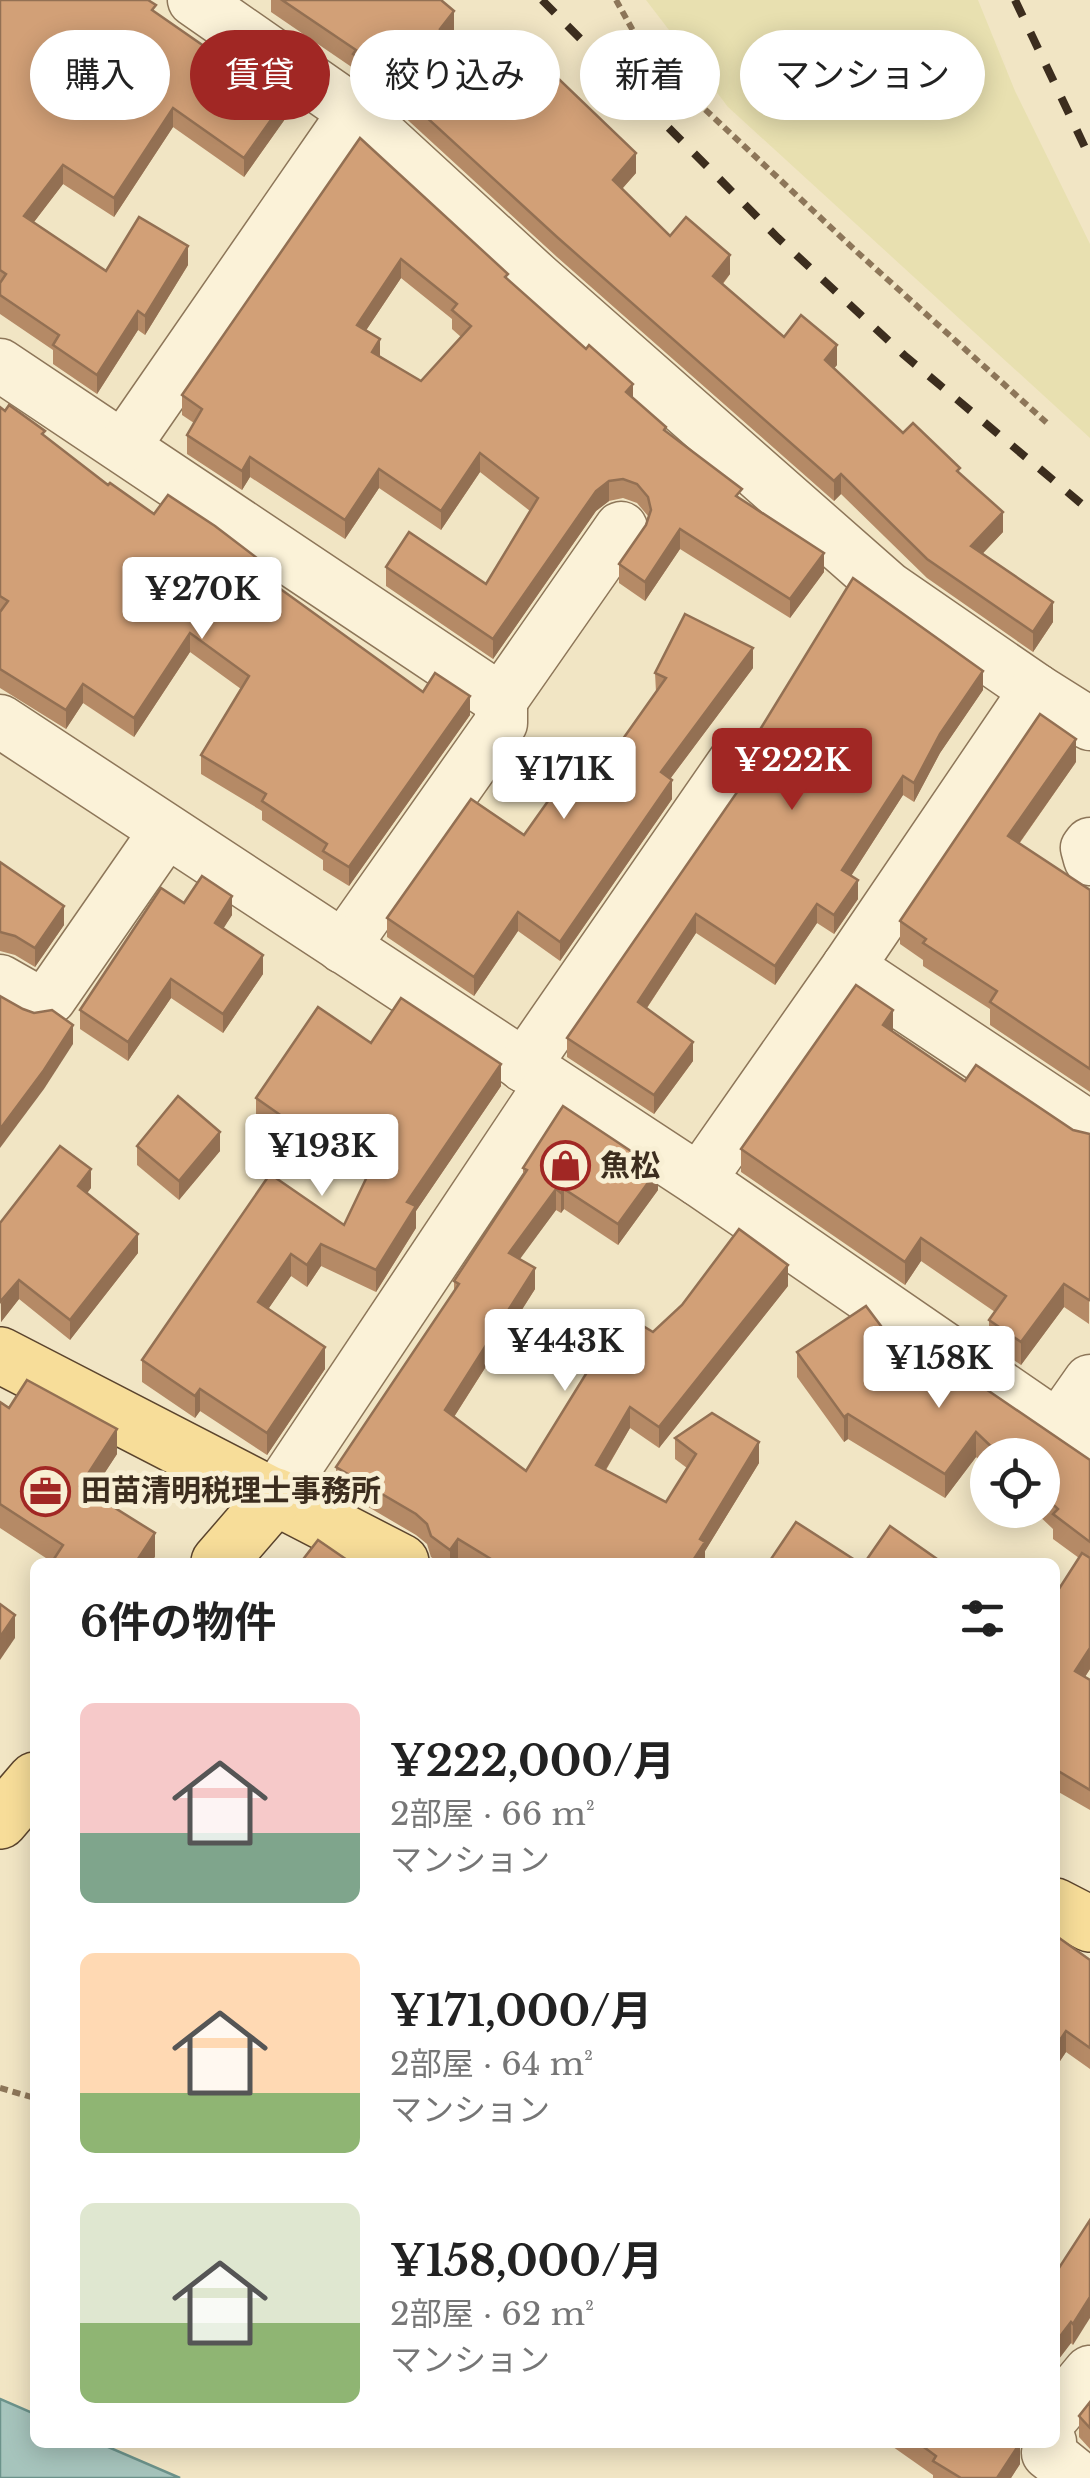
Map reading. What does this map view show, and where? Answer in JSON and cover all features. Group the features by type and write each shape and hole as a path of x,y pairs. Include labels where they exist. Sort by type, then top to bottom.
{"main road":[{"path":"0,1355 392,1558"},
{"path":"222,1558 276,1496"},
{"path":"0,1822 30,1786"},
{"path":"1060,1909 1090,1924"}],"lane":[{"path":"194,0 350,109"},
{"path":"124,446 350,119"},
{"path":"364,120 536,279 888,588 1090,724"},
{"path":"0,365 502,700"},
{"path":"343,947 500,723 502,700 621,528"},
{"path":"699,1180 1036,690"},
{"path":"0,720 699,1180 1074,1438 1090,1381"},
{"path":"276,1496 735,761"},
{"path":"0,982 37,1002 50,998 166,831"},
{"path":"1090,844 1090,859"},
{"path":"848,968 1090,1128"},
{"path":"1060,2415 1090,2372"},
{"path":"1049,2448 1048,2454 1079,2478"}],"path":[{"path":"616,0 646,54 856,252 1047,423"},
{"path":"0,2088 30,2097"}],"shaded area":[{"path":"646,0 978,0 1015,91 1090,244 1090,438 742,120 985,120 985,30 740,30 740,118 720,97 720,30 669,30"}],"water":[{"path":"0,2399 30,2412 30,2448 111,2448 180,2478 0,2478"}],"building":[{"path":"0,0 148,0 156,5 152,10 190,36 190,120 173,108 170,113 170,30 30,30 30,120 165,120 114,198 63,165 24,216 106,271 139,217 188,246 145,316 138,311 97,375 53,345 59,335 0,295 0,283 6,274 0,270"},
{"path":"282,0 441,0 454,11 441,30 350,30 350,46"},
{"path":"560,80 580,99 580,120 602,120 636,153 613,180 670,236 686,217 730,255 713,276 784,337 801,315 837,345 825,360 903,433 913,423 960,468 957,471 1003,512 971,546 1053,602 1033,632 927,559 841,474 834,481 429,120 560,120"},
{"path":"190,120 271,120 244,158"},
{"path":"360,138 508,274 505,277 586,349 589,345 633,384 626,392 666,427 664,430 742,489 736,496 824,553 790,599 680,529 645,582 619,564 646,525 651,510 648,497 637,484 623,479 609,481 596,491 493,639 386,567 409,532 486,584 538,498 480,453 441,511 379,469 345,520 250,457 242,471 187,435 202,409 182,395","holes":["401,259 457,304 452,310 471,326 421,381 372,352 380,339 357,325"]},
{"path":"9,405 108,485 154,514 168,495 215,526 274,571 268,580 423,692 435,673 470,696 349,867 323,851 327,844 262,801 266,794 201,755 249,676 190,633 134,718 83,684 66,710 0,669 0,612 8,601 0,596 0,407 5,411"},
{"path":"853,578 983,671 940,734 914,783 903,776 842,870 858,880 834,915 817,904 775,966 696,914 638,1002 693,1042 654,1095 567,1038 760,759 765,743 761,728"},
{"path":"685,614 753,648 661,772 672,780 560,942 518,912 474,977 387,918 471,799 524,835 563,780 584,794 666,678 655,673"},
{"path":"1040,714 1076,739 1008,836 1090,890 1090,1069 990,1002 997,991 923,943 926,939 900,921"},
{"path":"0,862 64,906 35,948 0,932"},
{"path":"202,876 232,896 215,923 263,955 223,1014 171,979 128,1042 80,1010 161,888 184,903"},
{"path":"856,985 893,1010 883,1025 965,1081 976,1065 1073,1130 1090,1134 1090,1298 1064,1284 1021,1342 989,1320 1006,1296 921,1238 905,1262 741,1149"},
{"path":"0,996 34,1013 52,1010 73,1025 0,1129"},
{"path":"401,998 501,1064 407,1202 416,1206 376,1270 321,1244 307,1265 291,1254 258,1302 325,1347 267,1433 200,1389 195,1396 142,1360 270,1174 344,1225 374,1162 302,1116 296,1126 256,1098 318,1007 371,1043"},
{"path":"178,1096 220,1132 179,1181 137,1146"},
{"path":"563,1106 658,1169 618,1224 564,1189 561,1193 556,1189 509,1253 535,1268 445,1410 526,1471 623,1314 653,1332 682,1305 739,1229 788,1265 659,1427 630,1407 596,1465 666,1502 696,1454 675,1438 712,1413 759,1442 700,1539 705,1542 695,1558 489,1558 458,1539 450,1550 431,1536 427,1524 416,1514 336,1467 459,1284 454,1281 527,1170 523,1168"},
{"path":"60,1146 91,1169 78,1186 138,1234 70,1320 19,1280 0,1302 0,1223"},
{"path":"866,1306 920,1378 936,1355 1058,1438 982,1438 976,1432 945,1474 848,1414 844,1417 797,1352"},
{"path":"27,1380 117,1429 80,1486 155,1533 139,1558 55,1558 63,1545 0,1504 0,1402 9,1408"},
{"path":"1060,1440 1090,1460 1090,1542 1060,1519"},
{"path":"796,1522 852,1558 772,1558"},
{"path":"890,1526 936,1558 868,1558"},
{"path":"318,1540 344,1558 304,1558"},
{"path":"1082,1553 1090,1558 1090,1648 1075,1671 1090,1680 1090,1790 1060,1772 1060,1587"},
{"path":"0,1604 15,1615 0,1637"},
{"path":"1060,1939 1090,1960 1090,2048 1066,2031 1060,2040"},
{"path":"1090,2220 1090,2297 1060,2336 1060,2266"},
{"path":"1090,2402 1090,2428 1079,2416"},
{"path":"925,2448 1017,2448 997,2478 961,2478 933,2461 936,2456"}],"railway":[{"path":"542,0 778,238 904,355 1090,511"},
{"path":"1015,0 1090,158"}],"place":[{"name":"魚松","path":"565,1166"},
{"name":"田苗清明税理士事務所","path":"46,1491"}]}
